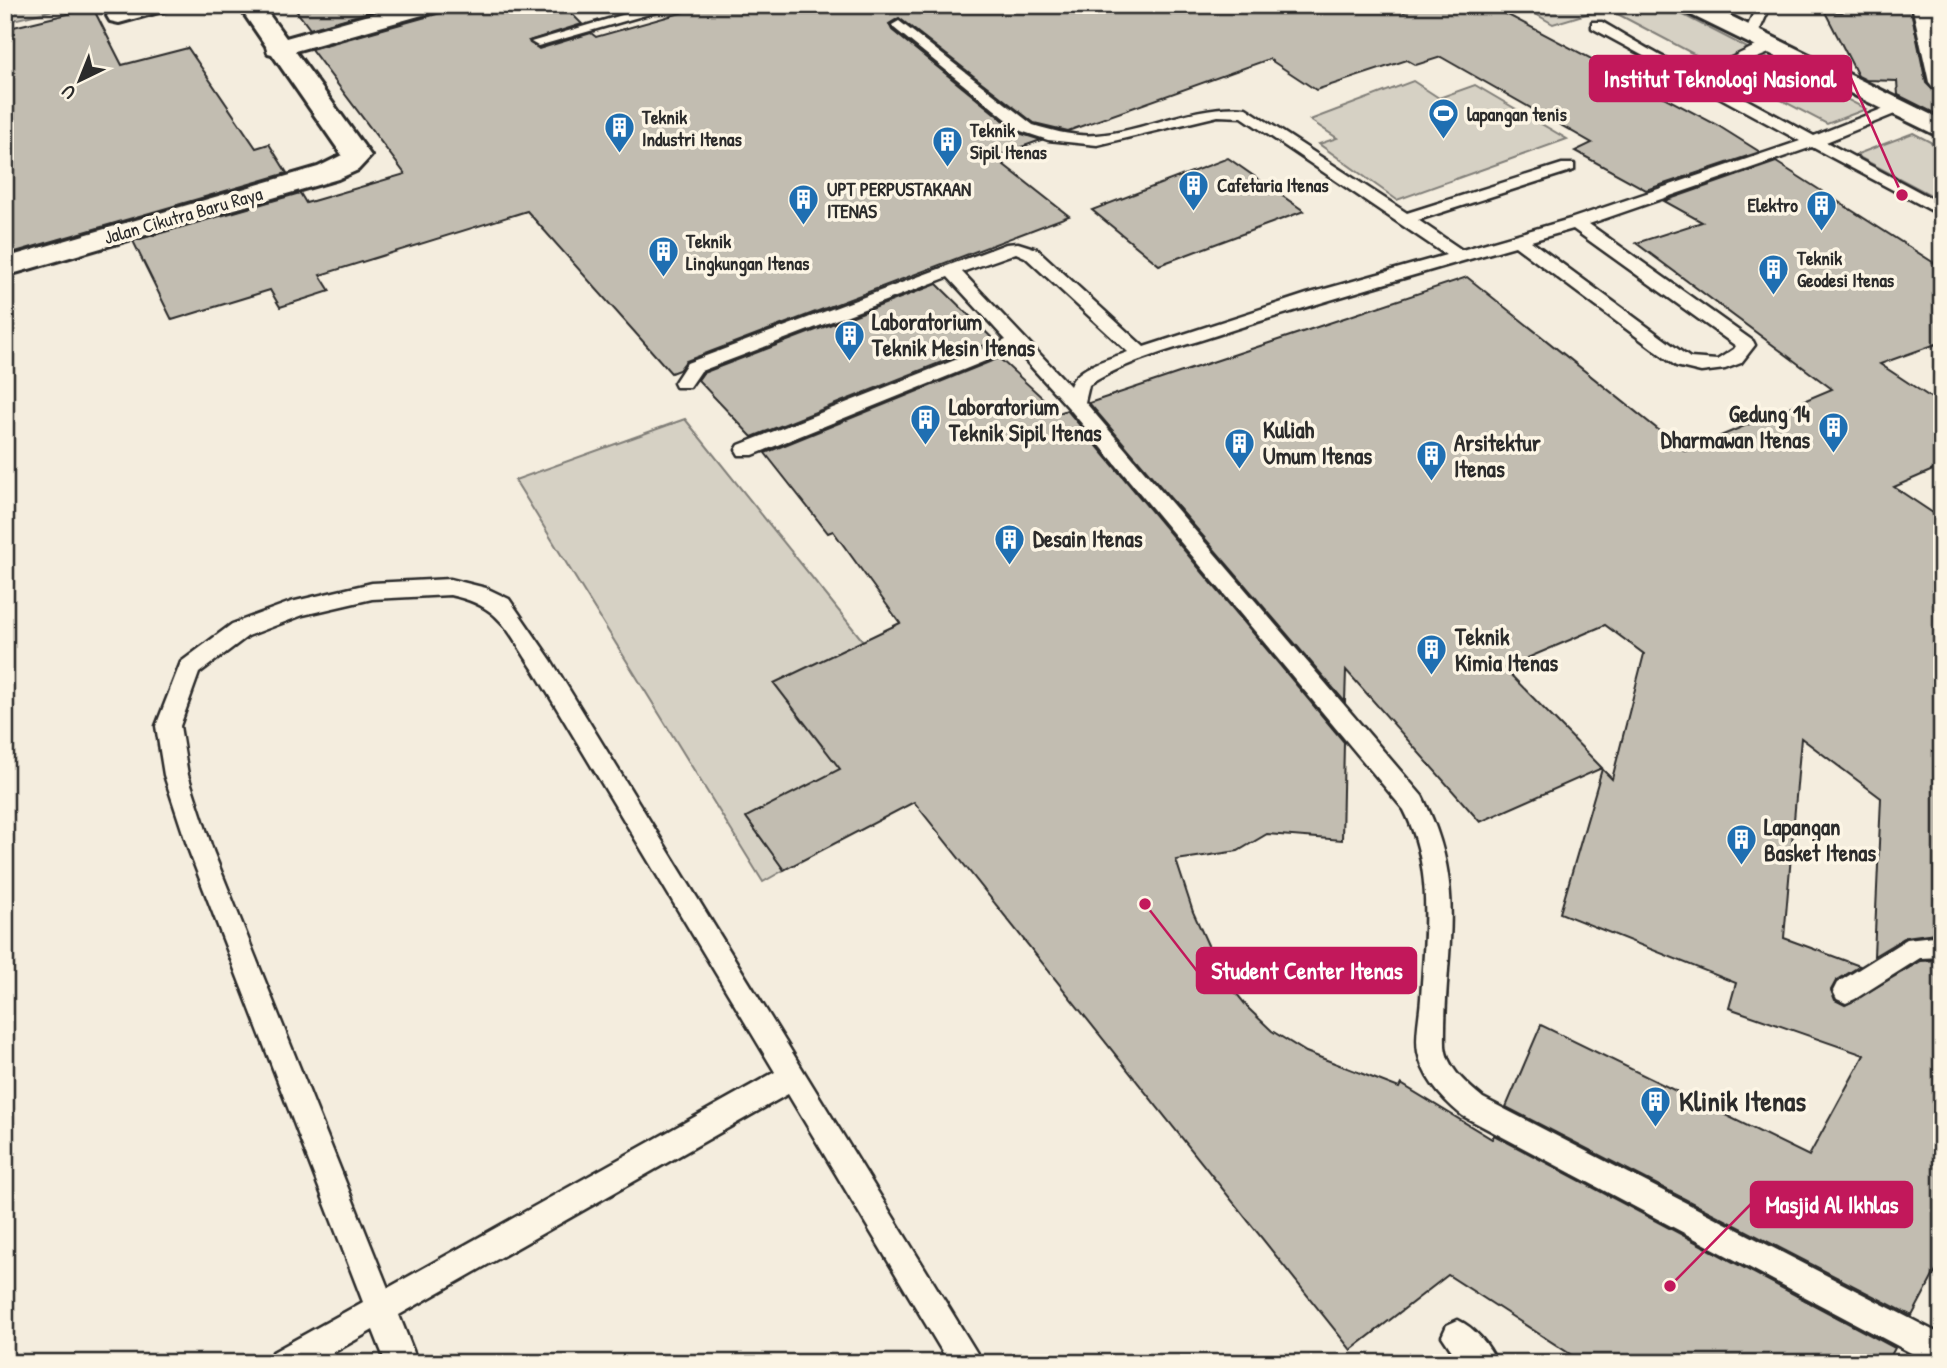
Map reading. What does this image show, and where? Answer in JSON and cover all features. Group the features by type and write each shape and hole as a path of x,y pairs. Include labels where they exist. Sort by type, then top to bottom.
{"main road":[{"path":"119,16 158,5"},
{"path":"250,5 277,48 432,5"},
{"path":"1689,5 1942,130"},
{"path":"1924,5 1942,82"},
{"name":"Jalan Cikutra Baru Raya","path":"5,267 328,173 348,164 357,156 277,48"}],"lane":[{"path":"538,42 673,5"},
{"path":"1751,35 1764,5"},
{"path":"899,24 1027,128 1038,133 1097,140 1218,111 1246,113 1458,255"},
{"path":"1597,25 1942,211"},
{"path":"1690,74 1720,68 1774,46"},
{"path":"1074,402 1080,382 1099,370 1141,354 1313,298 1576,223 1812,141 1897,108"},
{"path":"1402,219 1568,167"},
{"path":"1517,239 1683,362 1712,367 1742,352 1746,345 1576,223"},
{"path":"683,383 694,368 714,359 1006,249 1025,250 1047,266 1141,354"},
{"path":"951,270 1074,402 1405,794 1426,825 1435,850 1439,899 1432,1055 1448,1086 1473,1107 1942,1353"},
{"path":"746,450 1019,341"},
{"path":"402,1363 201,851 176,775 167,726 189,668 240,630 299,608 372,591 450,587 478,593 501,605 543,666 791,1078 967,1363"},
{"path":"1846,991 1916,947 1942,946"},
{"path":"284,1363 791,1078"},
{"path":"1458,1336 1481,1363"}],"shaded area":[{"path":"5,5 74,5 5,22"},
{"path":"1520,5 1616,5 1553,24"},
{"path":"1622,5 1664,5 1866,109 1827,124 1610,10"},
{"name":"lapangan tenis","path":"1413,81 1439,98 1475,85 1567,139 1397,200 1319,144 1337,138 1310,120"},
{"path":"1913,133 1942,148 1942,201 1855,155"},
{"path":"685,419 863,641 774,683 822,746 879,750 747,818 784,870 763,882 515,480"}],"building":[{"path":"292,5 393,5 310,29"},
{"path":"446,5 563,5 582,24 529,41 539,49 591,33 596,37 709,5 1125,5 1136,12 1207,5 1394,5 1404,12 1424,5 1489,5 1717,125 1760,152 1646,190 1575,151 1592,143 1441,57 1416,65 1407,60 1316,90 1269,59 1068,131 1034,123 899,18 889,24 892,30 1019,133 1041,140 994,157 1069,216 686,361 679,370 671,373 527,211 320,275 330,291 280,307 270,290 172,320 133,241 300,193 306,203 405,174 311,49 441,13"},
{"path":"1837,5 1910,5 1926,83 1932,89 1942,92 1942,117 1898,95 1897,81 1866,80 1858,76 1825,12 1842,12"},
{"path":"93,8 122,65 188,48 256,148 269,144 287,173 5,255 5,29"},
{"name":"Cafetaria Itenas","path":"1228,158 1304,211 1159,265 1092,210"},
{"path":"1776,162 1942,268 1942,342 1880,364 1942,405 1942,466 1894,487 1942,519 1942,932 1906,937 1874,956 1881,798 1801,738 1784,938 1860,966 1836,981 1831,990 1835,1000 1845,1005 1921,961 1942,960 1942,1259 1912,1316 1506,1107 1541,1025 1809,1156 1864,1055 1729,1008 1736,983 1560,913 1602,769 1612,779 1644,654 1605,625 1504,668 1602,768 1480,822 1346,670 1345,702 1089,403 1467,277 1685,451 1832,389 1636,243 1702,222 1664,201"},
{"name":"Laboratorium Teknik Mesin Itenas","path":"937,284 995,341 752,437 698,380 703,373"},
{"path":"999,358 1059,413 1067,410 1344,742 1342,840 1267,834 1238,851 1176,860 1193,912 1212,954 1228,983 1249,1009 1272,1031 1306,1052 1399,1088 1401,1084 1492,1139 1494,1135 1895,1348 1887,1363 1584,1363 1448,1275 1351,1350 914,802 784,870 746,817 840,769 774,683 900,623 833,531 828,533 765,453"}],"place":[{"name":"lapangan tenis","path":"1444,141"},
{"name":"Teknik Industri Itenas","path":"619,155"},
{"name":"Teknik Sipil Itenas","path":"947,168"},
{"name":"Institut Teknologi Nasional","path":"1902,195"},
{"name":"Cafetaria Itenas","path":"1194,212"},
{"name":"UPT PERPUSTAKAAN ITENAS","path":"804,227"},
{"name":"Elektro","path":"1821,232"},
{"name":"Teknik Lingkungan Itenas","path":"663,279"},
{"name":"Teknik Geodesi Itenas","path":"1774,296"},
{"name":"Laboratorium Teknik Mesin Itenas","path":"849,362"},
{"name":"Laboratorium Teknik Sipil Itenas","path":"926,447"},
{"name":"Gedung 14 Dharmawan Itenas","path":"1833,454"},
{"name":"Kuliah Umum Itenas","path":"1240,470"},
{"name":"Arsitektur Itenas","path":"1431,483"},
{"name":"Desain Itenas","path":"1010,566"},
{"name":"Teknik Kimia Itenas","path":"1432,677"},
{"name":"Lapangan Basket Itenas","path":"1741,867"},
{"name":"Student Center Itenas","path":"1145,904"},
{"name":"Klinik Itenas","path":"1656,1128"},
{"name":"Masjid Al Ikhlas","path":"1670,1286"}]}
